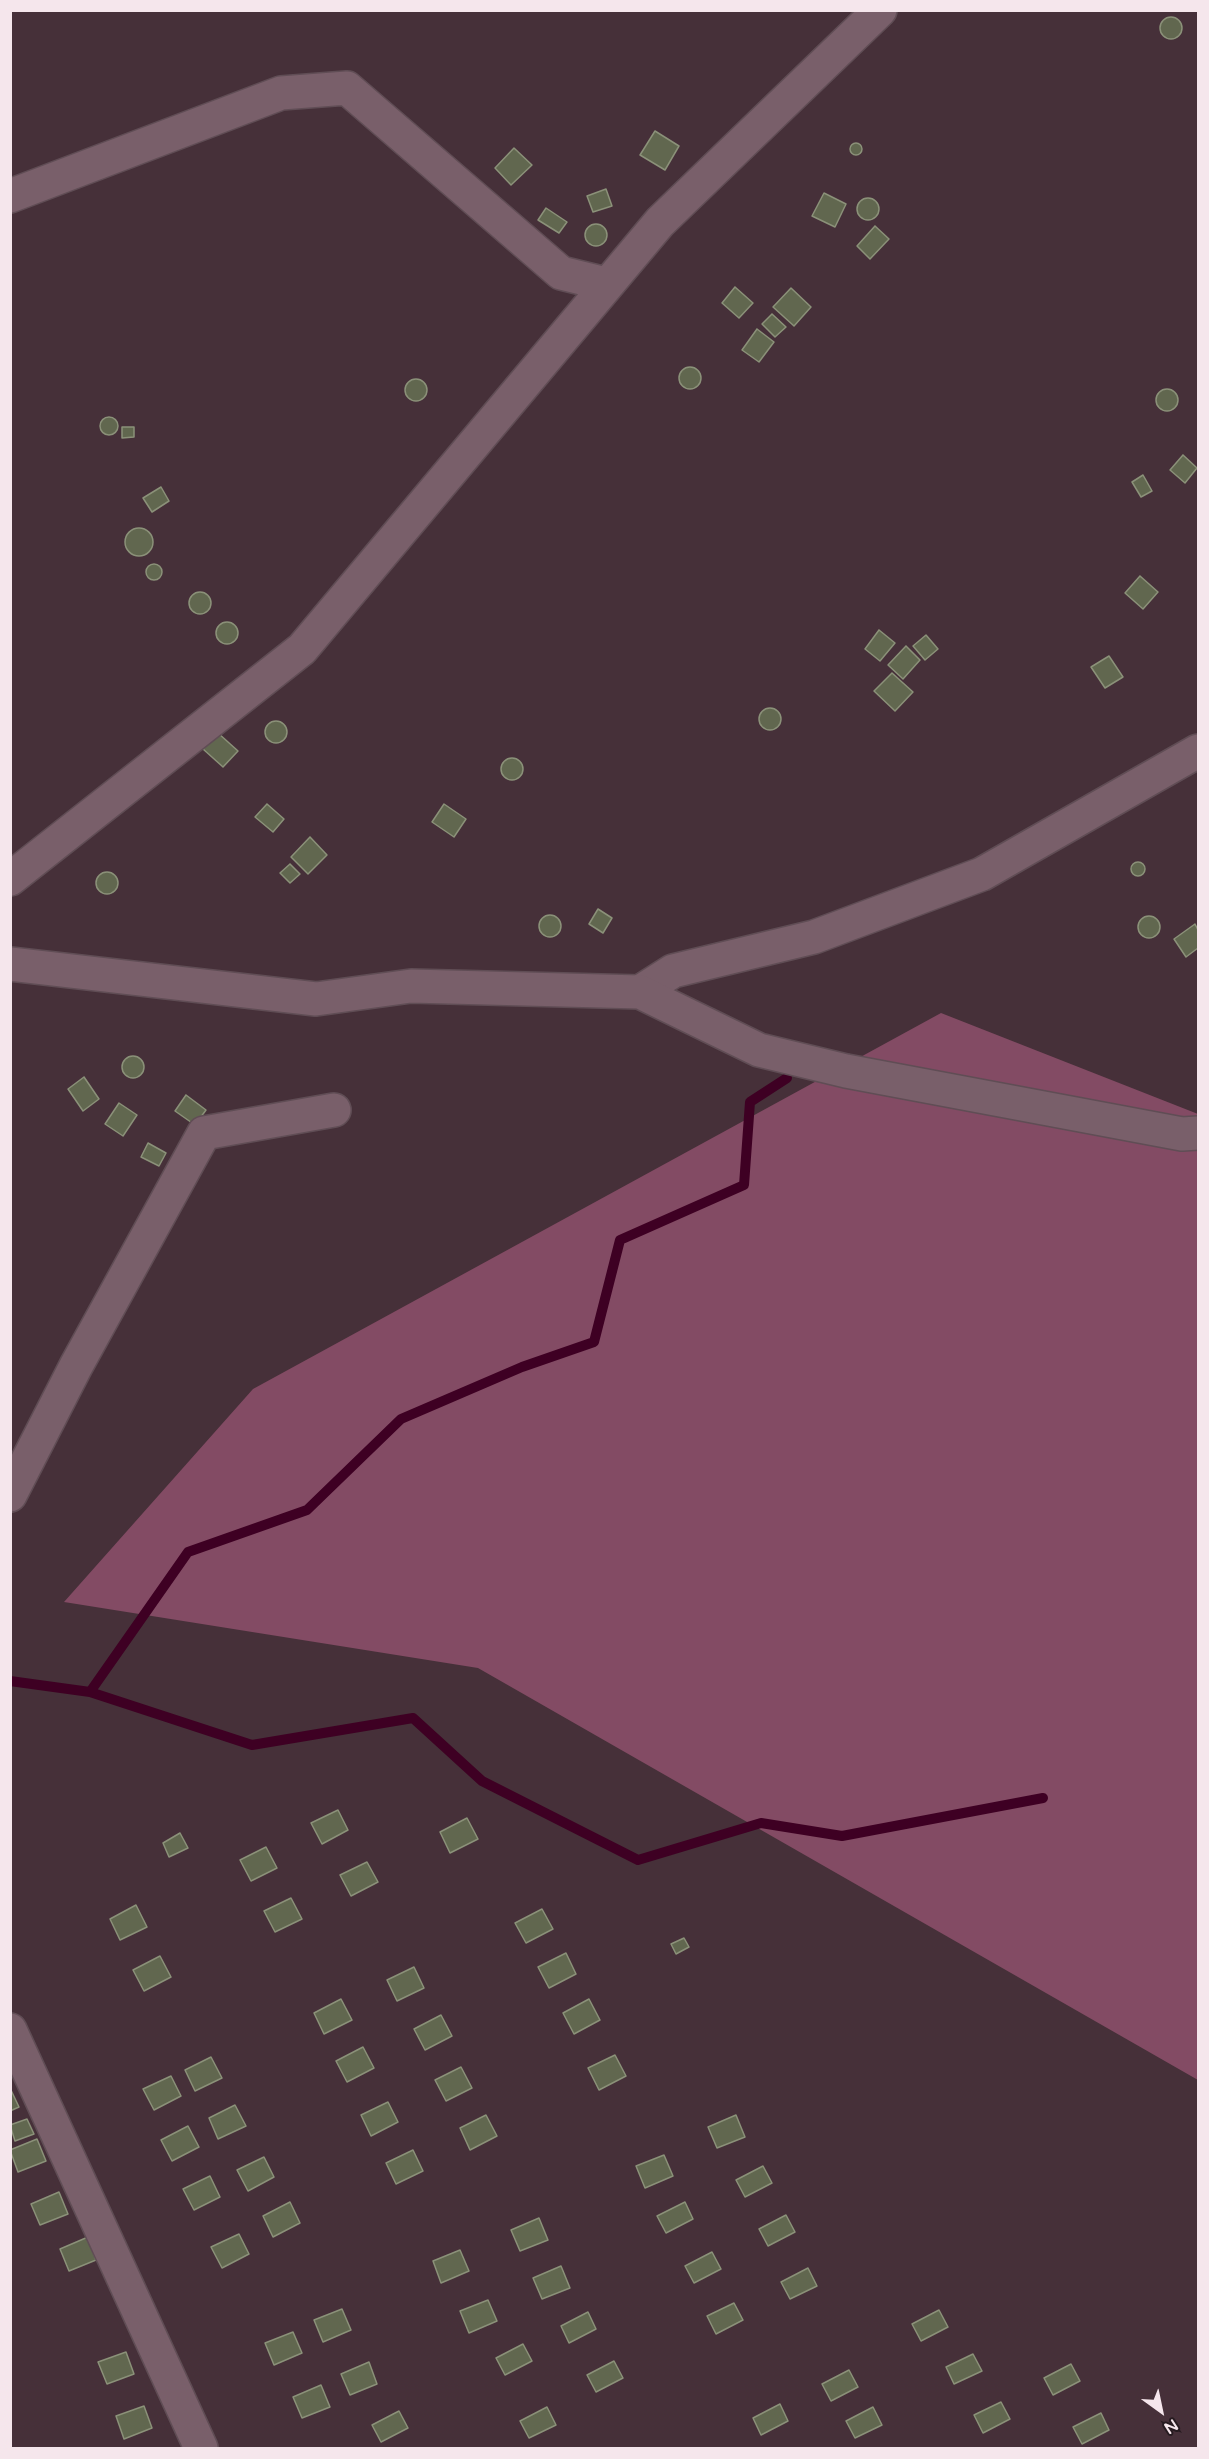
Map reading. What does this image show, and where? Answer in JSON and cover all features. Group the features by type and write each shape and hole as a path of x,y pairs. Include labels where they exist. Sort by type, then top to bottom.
{"street":[{"path":"10,879 302,649 660,222 880,10"},
{"path":"10,196 281,93 347,88 561,273 606,284"},
{"path":"640,992 673,971 814,937 982,874 1198,751"},
{"path":"10,964 316,999 411,986 640,992 759,1050 857,1073 1182,1134 1198,1133"},
{"path":"10,1495 76,1366 204,1133 334,1110"},
{"path":"14,2045 201,2448"}],"shaded area":[{"path":"941,1013 1198,1114 1198,2080 478,1668 64,1602 253,1389"}],"building":[{"path":"1171,17 1179,20 1182,28 1179,36 1171,39 1163,36 1160,28 1163,20"},
{"path":"655,131 679,146 665,170 640,155"},
{"path":"858,143 862,149 858,155 854,155 850,147"},
{"path":"514,148 532,165 511,185 495,168"},
{"path":"606,189 612,206 593,212 587,196"},
{"path":"824,193 846,204 835,227 812,216"},
{"path":"868,198 876,201 879,209 876,217 868,220 860,217 857,209 860,201"},
{"path":"546,208 567,222 559,233 538,220"},
{"path":"596,224 604,227 607,235 604,243 596,246 588,243 585,235 588,227"},
{"path":"875,226 889,239 870,259 857,246"},
{"path":"735,287 753,303 739,318 722,303"},
{"path":"791,288 811,307 794,326 773,307"},
{"path":"772,314 786,327 775,337 762,324"},
{"path":"757,329 774,342 759,362 742,350"},
{"path":"690,367 698,370 701,378 698,386 690,389 682,386 679,378 682,370"},
{"path":"416,379 424,382 427,390 424,398 416,401 408,398 405,390 408,382"},
{"path":"1167,389 1175,392 1178,400 1175,408 1167,411 1159,408 1156,400 1159,392"},
{"path":"105,417 113,417 118,422 116,433 105,435 100,430 100,422"},
{"path":"122,427 134,427 134,437 122,438"},
{"path":"1183,455 1197,468 1185,483 1170,470"},
{"path":"1143,475 1152,491 1141,497 1132,482"},
{"path":"161,487 169,501 152,512 143,498"},
{"path":"139,528 149,532 153,542 149,552 139,556 129,552 125,542 129,532"},
{"path":"154,564 160,566 162,572 160,578 154,580 148,578 146,572 148,566"},
{"path":"1140,576 1158,592 1143,609 1125,593"},
{"path":"200,592 208,595 211,603 208,611 200,614 192,611 189,603 192,595"},
{"path":"227,622 235,625 238,633 235,641 227,644 219,641 216,633 219,625"},
{"path":"879,630 895,643 880,661 865,649"},
{"path":"926,635 938,649 925,660 913,646"},
{"path":"906,646 920,660 903,679 888,665"},
{"path":"1109,656 1123,677 1105,688 1091,667"},
{"path":"892,673 913,692 895,711 874,691"},
{"path":"770,708 778,711 781,719 778,727 770,730 762,727 759,719 762,711"},
{"path":"276,721 284,724 287,732 284,740 276,743 268,740 265,732 268,724"},
{"path":"218,733 238,751 223,767 203,749"},
{"path":"512,758 520,761 523,769 520,777 512,780 504,777 501,769 504,761"},
{"path":"267,804 284,819 273,832 255,817"},
{"path":"444,804 466,819 454,837 432,822"},
{"path":"310,837 327,855 308,874 291,857"},
{"path":"1135,862 1141,862 1145,869 1141,876 1135,876 1131,872 1131,866"},
{"path":"290,864 300,874 290,883 280,873"},
{"path":"107,872 115,875 118,883 115,891 107,894 99,891 96,883 99,875"},
{"path":"598,909 612,918 603,933 589,924"},
{"path":"550,915 558,918 561,926 558,934 550,937 542,934 539,926 542,918"},
{"path":"1149,916 1157,919 1160,927 1157,935 1149,938 1141,935 1138,927 1141,919"},
{"path":"1195,924 1198,930 1198,948 1186,957 1174,939"},
{"path":"133,1056 141,1059 144,1067 141,1075 133,1078 125,1075 122,1067 125,1059"},
{"path":"84,1077 99,1099 83,1111 68,1089"},
{"path":"186,1095 206,1110 195,1125 175,1111"},
{"path":"119,1103 137,1115 123,1136 105,1124"},
{"path":"148,1143 166,1153 159,1166 141,1157"},
{"path":"338,1810 348,1830 322,1844 311,1823"},
{"path":"467,1818 478,1839 450,1853 440,1832"},
{"path":"180,1833 188,1848 169,1857 163,1843"},
{"path":"266,1847 277,1868 251,1881 240,1860"},
{"path":"367,1862 378,1882 351,1896 340,1875"},
{"path":"291,1898 302,1919 275,1932 264,1911"},
{"path":"136,1905 147,1927 120,1940 110,1919"},
{"path":"542,1909 553,1929 526,1943 515,1923"},
{"path":"684,1938 689,1947 676,1954 671,1944"},
{"path":"566,1953 576,1974 549,1988 538,1967"},
{"path":"160,1956 171,1977 144,1991 133,1970"},
{"path":"414,1967 424,1988 397,2001 387,1980"},
{"path":"341,1999 352,2020 324,2034 314,2013"},
{"path":"589,1999 600,2020 574,2034 563,2013"},
{"path":"441,2015 452,2036 425,2050 414,2029"},
{"path":"363,2047 374,2068 347,2082 336,2061"},
{"path":"615,2055 626,2076 599,2090 588,2068"},
{"path":"211,2057 222,2078 195,2091 185,2070"},
{"path":"461,2067 472,2088 446,2101 435,2080"},
{"path":"171,2076 181,2096 154,2110 143,2089"},
{"path":"10,2088 19,2107 10,2111"},
{"path":"388,2102 398,2122 371,2136 361,2115"},
{"path":"235,2105 246,2126 218,2139 209,2118"},
{"path":"486,2115 497,2136 470,2150 460,2128"},
{"path":"736,2115 745,2137 717,2148 708,2127"},
{"path":"27,2119 34,2134 15,2141 10,2125"},
{"path":"188,2126 199,2147 172,2161 161,2140"},
{"path":"37,2139 46,2161 18,2172 10,2150"},
{"path":"413,2150 423,2171 396,2184 386,2163"},
{"path":"664,2155 673,2176 645,2188 636,2166"},
{"path":"264,2157 274,2177 248,2191 237,2170"},
{"path":"763,2166 772,2183 745,2197 736,2180"},
{"path":"210,2176 220,2197 194,2210 183,2189"},
{"path":"59,2192 68,2214 40,2225 31,2204"},
{"path":"290,2202 300,2223 273,2237 263,2216"},
{"path":"685,2202 693,2219 666,2233 657,2216"},
{"path":"786,2215 795,2232 768,2246 759,2229"},
{"path":"539,2218 548,2240 520,2251 511,2230"},
{"path":"239,2234 249,2254 222,2268 211,2247"},
{"path":"88,2237 96,2260 69,2271 60,2249"},
{"path":"460,2250 469,2271 441,2283 433,2261"},
{"path":"712,2252 721,2269 694,2283 685,2266"},
{"path":"561,2266 570,2288 542,2299 533,2278"},
{"path":"808,2268 817,2286 790,2299 781,2282"},
{"path":"488,2300 497,2321 469,2333 460,2311"},
{"path":"734,2303 743,2320 716,2334 707,2316"},
{"path":"342,2309 351,2330 323,2342 314,2320"},
{"path":"939,2310 948,2327 921,2341 912,2324"},
{"path":"588,2312 596,2329 569,2343 561,2326"},
{"path":"293,2332 302,2353 274,2365 265,2343"},
{"path":"523,2344 532,2361 505,2375 496,2358"},
{"path":"126,2352 134,2374 107,2384 98,2362"},
{"path":"973,2354 982,2371 954,2384 946,2367"},
{"path":"614,2361 623,2378 596,2392 587,2375"},
{"path":"369,2362 377,2384 350,2395 341,2374"},
{"path":"1071,2364 1080,2381 1053,2395 1044,2378"},
{"path":"849,2370 858,2387 831,2401 822,2384"},
{"path":"321,2385 330,2407 302,2418 293,2397"},
{"path":"1001,2402 1010,2419 983,2433 974,2415"},
{"path":"780,2404 788,2421 761,2435 753,2418"},
{"path":"144,2406 152,2428 124,2439 116,2416"},
{"path":"547,2407 556,2425 529,2438 520,2421"},
{"path":"873,2407 882,2425 855,2438 846,2421"},
{"path":"399,2411 408,2428 381,2442 372,2425"},
{"path":"1101,2413 1109,2430 1082,2444 1073,2427"}],"waterway":[{"path":"90,1692 188,1552 307,1510 401,1419 522,1367 594,1342 620,1240 744,1185 750,1102 787,1078"},
{"path":"10,1681 90,1692 252,1745 413,1718 482,1781 638,1860 761,1823 842,1836 1043,1798"}]}
